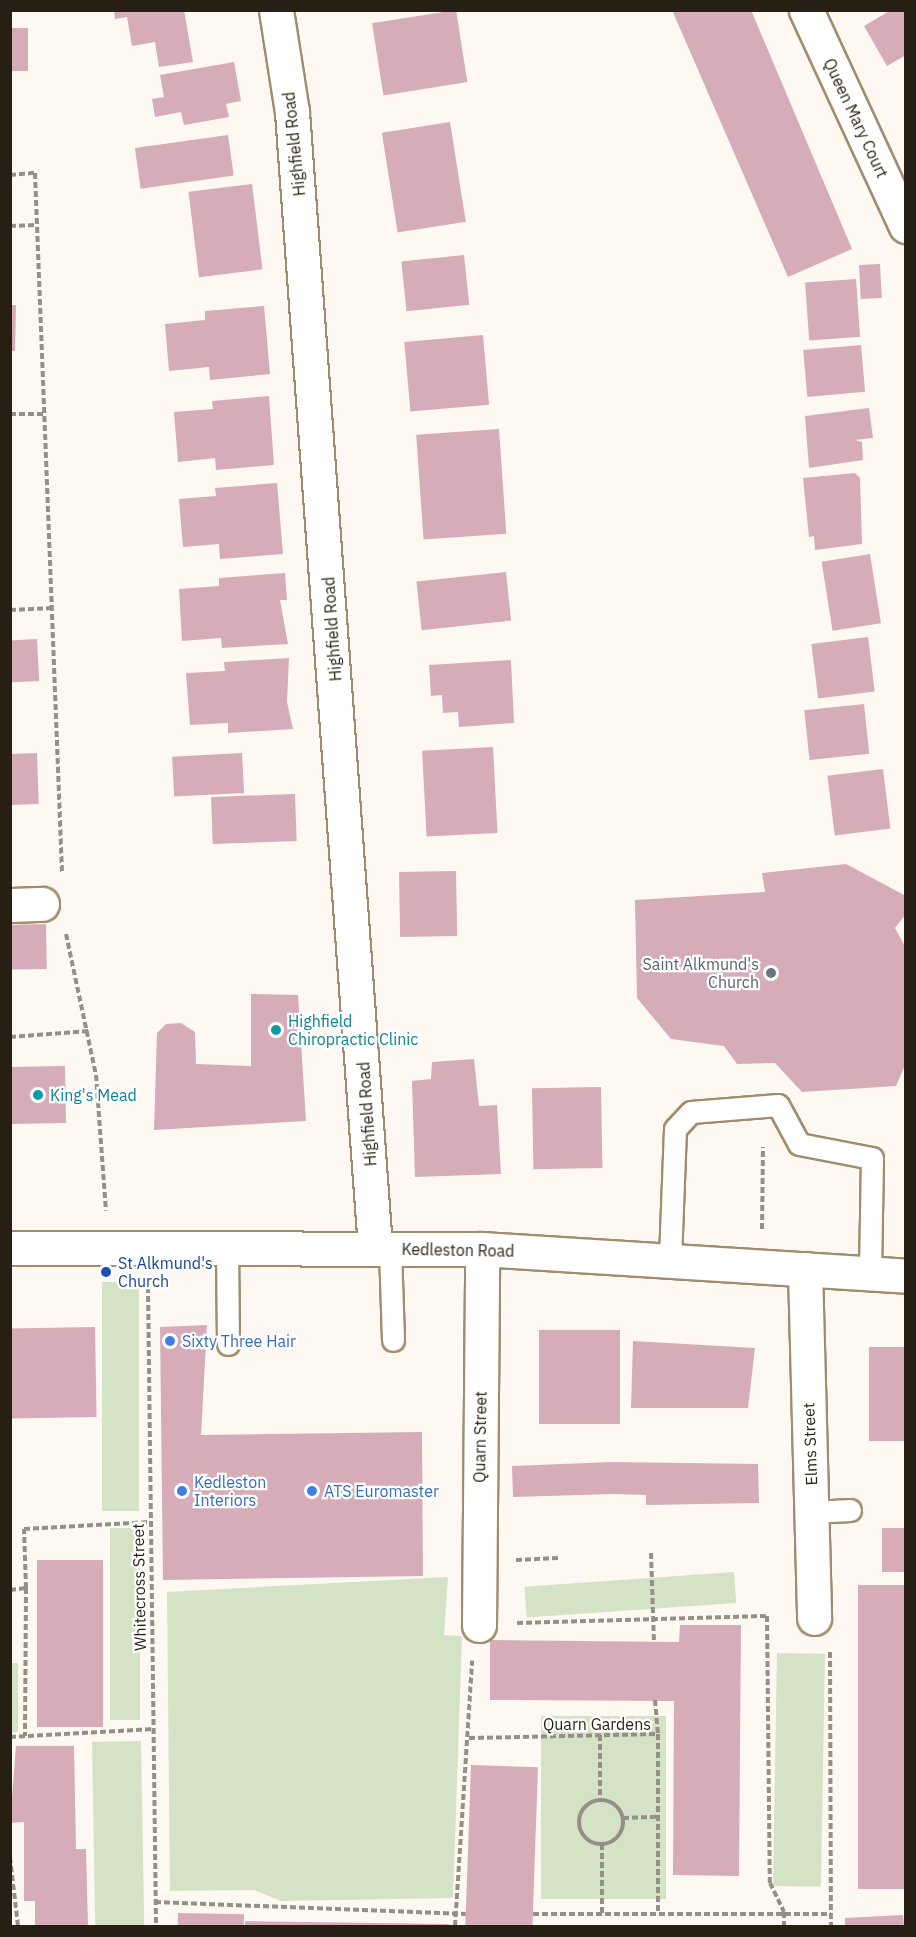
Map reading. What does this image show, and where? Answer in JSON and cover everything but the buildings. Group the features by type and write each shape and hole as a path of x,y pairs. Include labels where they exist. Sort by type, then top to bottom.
{"street":[{"name":"Highfield Road","path":"276,10 292,112 383,1249"},
{"name":"Queen Mary Court","path":"806,10 906,226"},
{"path":"10,905 54,915"},
{"name":"Kedleston Road","path":"10,1248 106,1246 482,1249 906,1276"},
{"name":"Quarn Street","path":"478,1624 482,1249"},
{"name":"Elms Street","path":"805,1269 812,1512 822,1630"}],"lane":[{"path":"670,1260 675,1129 691,1112 778,1105 799,1144 872,1158 870,1274"},
{"path":"227,1247 228,1344"},
{"path":"383,1249 393,1340"},
{"path":"812,1512 850,1510"}],"path":[{"path":"10,175 35,173 62,876"},
{"path":"10,226 37,225"},
{"path":"10,414 45,414"},
{"path":"10,610 53,608"},
{"path":"54,915 89,1031 106,1162 106,1246"},
{"path":"10,1037 89,1031"},
{"path":"762,1266 763,1106"},
{"name":"Whitecross Street","path":"147,1247 156,1926"},
{"path":"25,1736 24,1529 150,1522"},
{"path":"651,1553 654,1642"},
{"path":"10,1590 26,1588"},
{"path":"455,1926 469,1738 472,1634 478,1624 653,1617 767,1616 770,1883 784,1912 784,1926"},
{"path":"822,1630 831,1926"},
{"path":"655,1700 658,1734"},
{"path":"10,1737 154,1729"},
{"name":"Quarn Gardens","path":"469,1738 658,1734 658,1911"},
{"path":"600,1735 600,1800"},
{"path":"600,1800 616,1806 623,1818 616,1839 602,1844 584,1836 579,1823 587,1804 600,1800"},
{"path":"623,1818 658,1817"},
{"path":"602,1844 602,1913"},
{"path":"10,1857 18,1926"},
{"path":"155,1902 466,1914"},
{"path":"533,1914 658,1911 831,1914"}],"green space":[{"path":"102,1282 139,1282 139,1511 102,1511"},
{"path":"110,1528 140,1528 140,1720 110,1720"},
{"path":"734,1572 736,1603 527,1618 525,1587"},
{"path":"448,1577 444,1635 462,1636 453,1898 281,1901 254,1890 170,1891 167,1592"},
{"path":"777,1653 825,1654 821,1887 773,1886"},
{"path":"11,1663 18,1663 18,1732 11,1732"},
{"path":"541,1716 666,1716 666,1899 541,1899"},
{"path":"141,1741 144,1926 95,1926 92,1742"}],"place":[{"name":"Saint Alkmund's Church","path":"771,973"},
{"name":"Highfield Chiropractic Clinic","path":"276,1030"},
{"name":"King's Mead","path":"38,1095"},
{"name":"St Alkmund's Church","path":"106,1272"},
{"name":"Sixty Three Hair","path":"170,1341"},
{"name":"Kedleston Interiors","path":"182,1491"},
{"name":"ATS Euromaster","path":"312,1491"}]}
